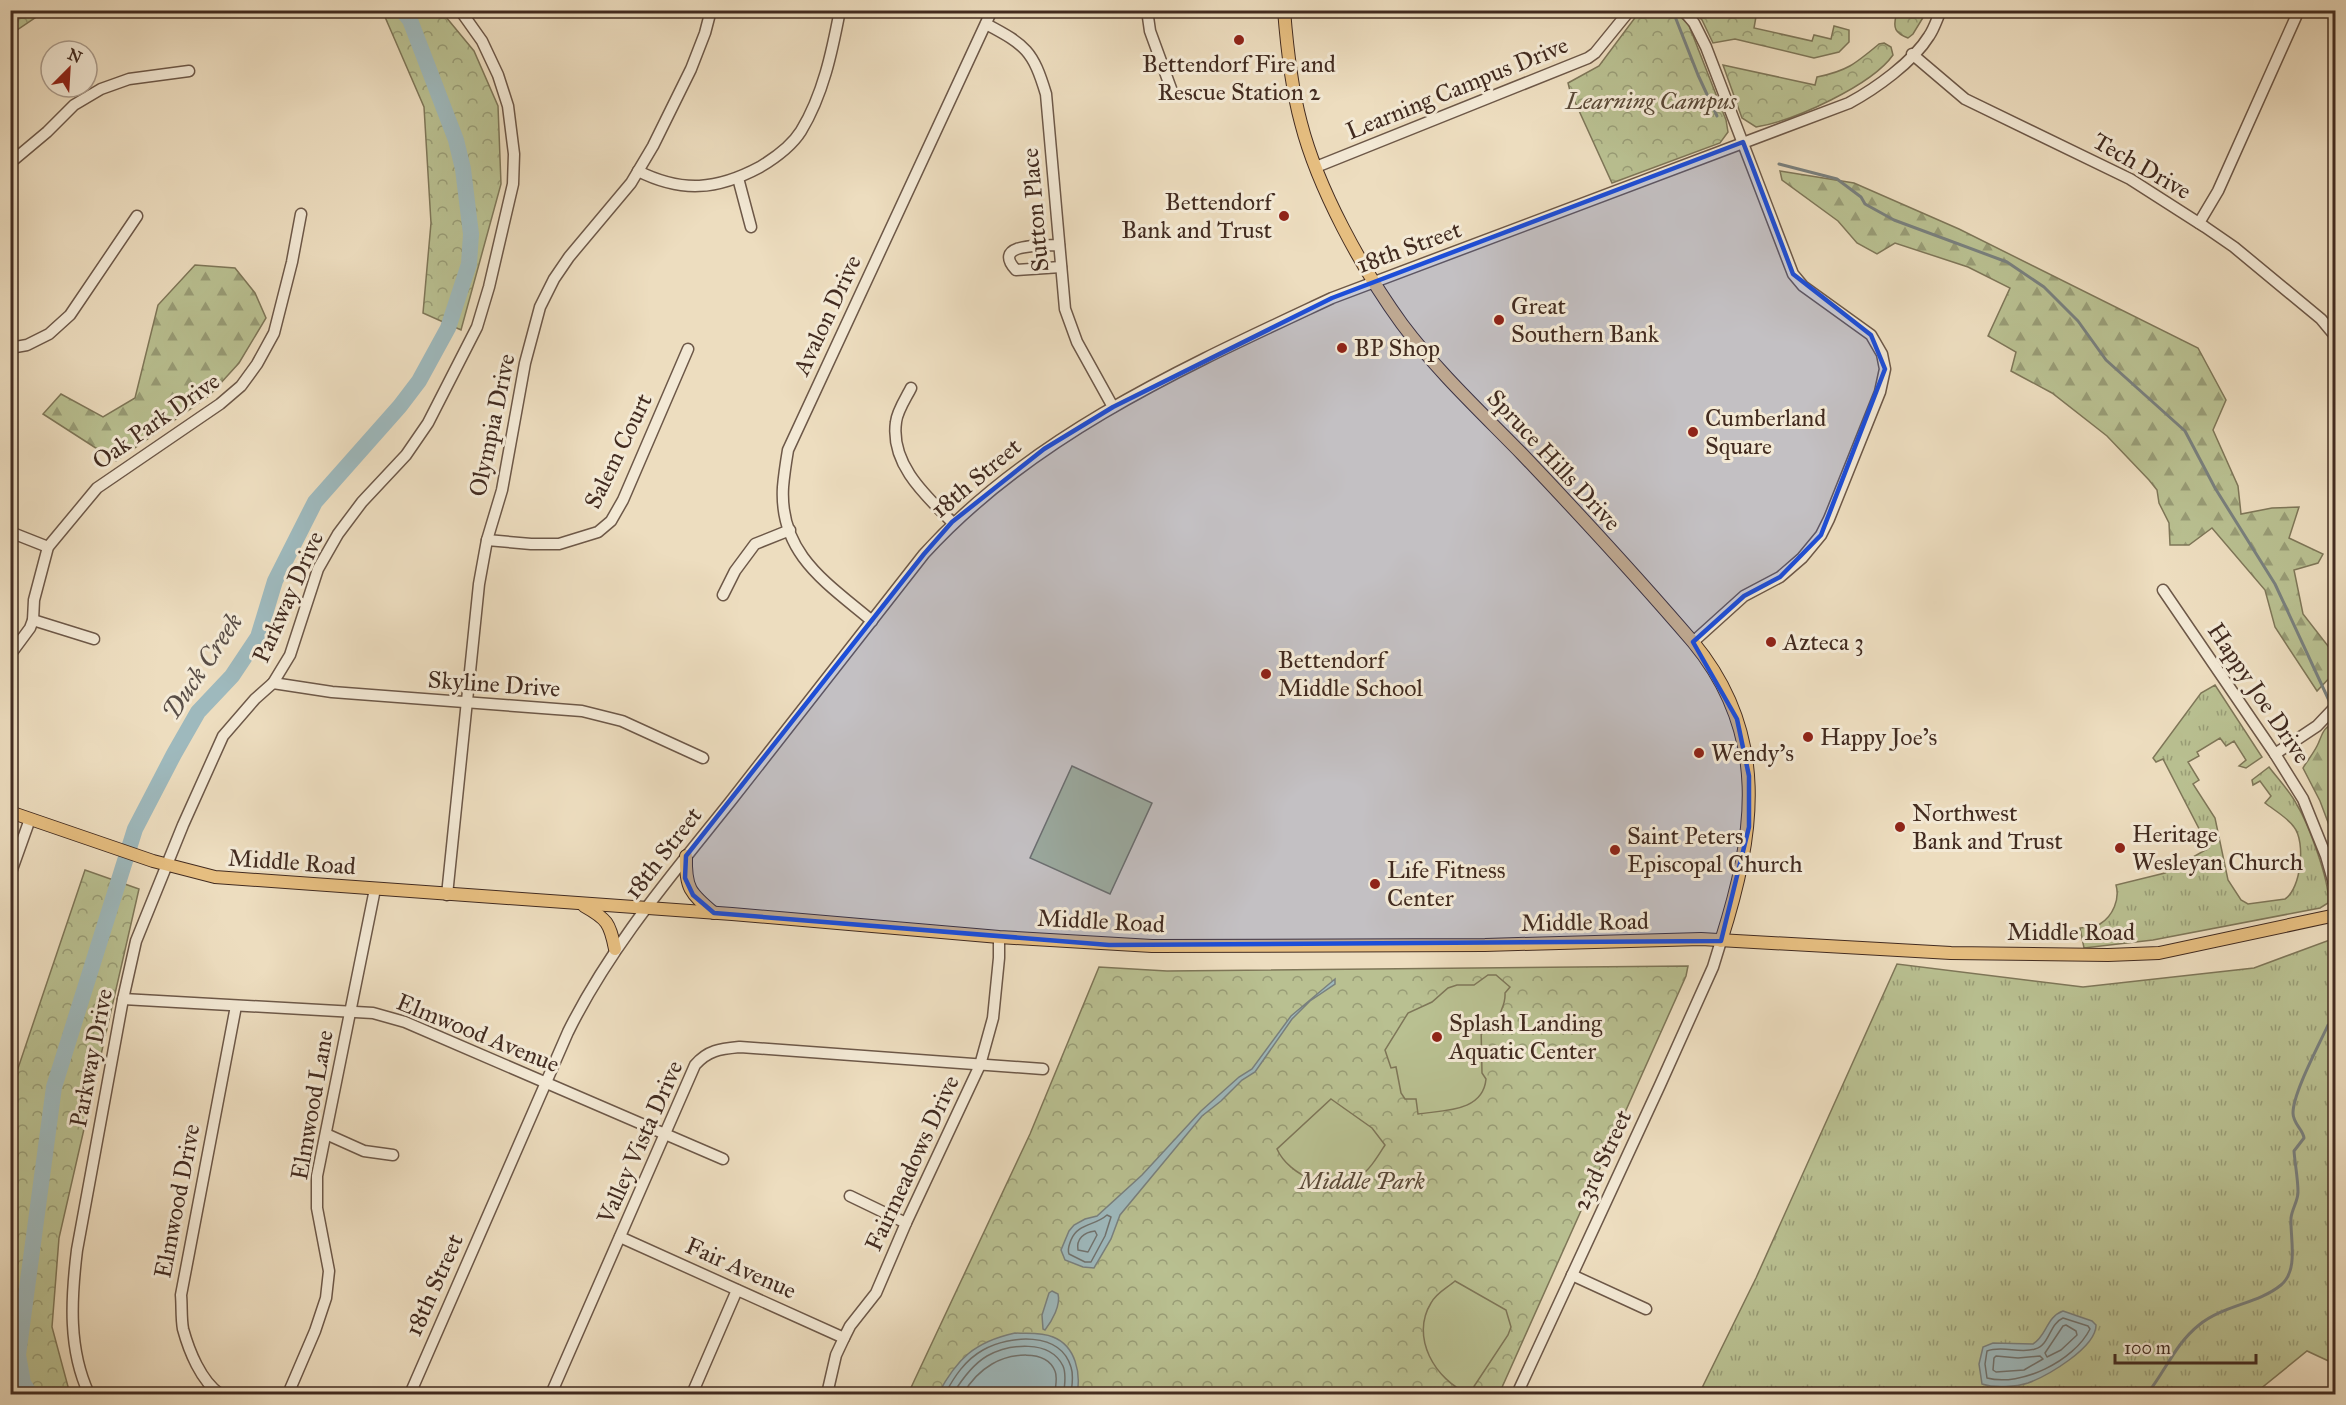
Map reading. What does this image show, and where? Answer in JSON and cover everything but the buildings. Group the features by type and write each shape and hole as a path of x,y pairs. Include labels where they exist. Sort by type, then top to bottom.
{"main road":[{"name":"Spruce Hills Drive","path":"1284,10 1287,55 1301,123 1316,167 1336,213 1374,282 1402,324 1442,372 1523,456 1693,642 1712,667 1734,710 1744,744 1749,776 1749,827 1730,913 1721,941"},
{"name":"Middle Road","path":"10,812 153,861 215,877 714,913 999,937 1152,946 1485,945 1701,939 1951,953 2108,955 2159,953 2336,915"},
{"path":"686,856 687,885 693,895 714,913"},
{"name":"Middle Road","path":"581,904 603,917 607,922 612,930 615,949"}],"street":[{"name":"Parkway Drive","path":"89,1395 77,1363 71,1318 73,1284 77,1250 123,999 136,941 166,865 223,736 255,699 273,683 290,655 318,569 338,534 362,502 406,455 428,423 477,327 489,286 513,184 514,154 508,106 498,75 482,41 460,10"},
{"name":"Olympia Drive","path":"447,895 479,584 502,490 525,363 540,307 569,257 631,183 653,146 691,69 711,10"},
{"path":"638,171 670,184 706,186 738,178 784,151 800,132 815,102 831,59 840,10"},
{"name":"Avalon Drive","path":"872,621 812,570 794,545 783,489 788,450 992,10"},
{"path":"1147,10 1150,31 1173,94"},
{"name":"Learning Campus Drive","path":"1316,167 1581,61 1595,53 1630,10"},
{"path":"1683,10 1700,34 1793,274 1803,286 1871,335 1882,354 1886,369 1884,380 1829,519 1811,549 1780,577 1744,596 1693,642"},
{"name":"18th Street","path":"410,1395 579,1009 615,949 924,554 952,522 1011,473 1113,407 1332,298 1849,103 1899,69 1928,37 1941,10"},
{"path":"2199,223 2218,191 2299,10"},
{"name":"Sutton Place","path":"986,24 1011,37 1036,63 1046,94 1065,309 1077,342 1113,407"},
{"name":"Tech Drive","path":"1912,54 1965,99 2130,179 2199,223 2234,247 2321,319 2336,337"},
{"path":"10,163 47,132 74,105 100,89 129,79 189,71"},
{"path":"738,178 751,227"},
{"name":"Oak Park Drive","path":"10,655 30,628 33,620 34,600 48,547 97,488 220,404 241,386 257,364 274,333 290,271 301,214"},
{"path":"10,348 27,345 49,334 70,315 137,216"},
{"path":"1059,245 1019,246 1010,256 1011,264 1017,270 1060,267"},
{"name":"Salem Court","path":"488,540 559,544 598,532 611,521 623,500 688,349"},
{"path":"911,388 896,421 896,440 905,467 919,489 952,522"},
{"path":"723,595 735,571 755,544 790,530"},
{"path":"10,532 48,547"},
{"name":"Happy Joe Drive","path":"2163,590 2303,799 2326,856 2336,891"},
{"path":"33,620 94,639"},
{"name":"Skyline Drive","path":"273,683 332,692 592,714 622,721 703,758"},
{"path":"2275,754 2317,726 2336,706"},
{"path":"10,874 30,819"},
{"name":"Elmwood Lane","path":"288,1395 326,1298 329,1270 317,1208 316,1176 375,889"},
{"name":"Fairmeadows Drive","path":"827,1395 836,1355 850,1326 876,1293 980,1065 993,1018 999,937"},
{"name":"23rd Street","path":"1517,1395 1713,967 1721,941"},
{"name":"Elmwood Avenue","path":"123,999 373,1012 405,1022 723,1158"},
{"name":"Elmwood Drive","path":"220,1395 214,1390 194,1359 183,1327 181,1295 236,1006"},
{"name":"Valley Vista Drive","path":"551,1395 695,1065 708,1052 740,1047 1042,1069"},
{"path":"326,1134 364,1151 393,1155"},
{"path":"850,1196 906,1223"},
{"name":"Fair Avenue","path":"620,1237 844,1338"},
{"path":"1572,1275 1646,1309"},
{"path":"692,1395 737,1290"}],"highlighted area":[{"path":"1743,142 1793,274 1871,335 1885,369 1821,535 1780,577 1744,596 1693,642 1737,719 1749,776 1749,827 1721,941 1109,945 714,913 693,895 685,878 686,856 924,554 952,522 1044,449 1113,407 1332,298"}],"green space":[{"path":"11,10 45,10 45,11 11,34"},
{"path":"373,11 441,11 474,51 498,106 501,184 461,330 423,313 431,223 424,107 385,17"},
{"name":"Learning Campus","path":"1640,11 1672,11 1688,23 1726,120 1728,132 1720,143 1612,183 1568,83 1599,66"},
{"name":"Learning Campus","path":"1693,11 1757,11 1754,28 1812,41 1814,35 1831,39 1834,26 1849,30 1849,42 1839,52 1814,58 1735,39 1713,43 1702,20"},
{"path":"1901,11 1927,11 1908,38 1900,34 1895,27 1896,16 1903,13"},
{"path":"1884,43 1891,47 1893,55 1868,78 1811,109 1756,127 1742,118 1723,65 1815,85 1817,77 1836,72 1857,62 1879,44"},
{"path":"1780,171 1854,183 1959,229 2198,348 2226,400 2213,430 2238,486 2241,514 2272,508 2299,507 2289,538 2323,554 2318,563 2294,570 2303,614 2335,655 2335,672 2317,691 2275,627 2265,590 2212,528 2189,545 2170,545 2169,523 2159,503 2157,490 2149,480 2107,436 2052,393 2011,371 2016,352 1988,336 2010,288 1968,267 1895,243 1877,254 1857,243 1838,221 1782,180"},
{"path":"195,265 235,268 255,293 266,318 239,363 209,396 116,461 43,414 61,394 103,417 135,398 158,305"},
{"path":"2215,685 2262,757 2246,768 2239,766 2246,760 2234,741 2226,746 2220,738 2197,752 2199,756 2188,762 2199,780 2193,784 2215,818 2228,880 2241,900 2248,904 2285,899 2295,886 2301,854 2298,834 2288,820 2265,803 2271,796 2260,781 2253,785 2252,780 2269,767 2291,795 2307,825 2326,882 2328,903 2320,908 2153,940 2084,948 2080,928 2098,925 2105,921 2116,901 2116,885 2165,873 2209,848 2163,759 2156,762 2153,758 2201,693"},
{"path":"2336,724 2335,841 2320,801 2303,768 2325,729"},
{"path":"1072,766 1152,803 1110,894 1030,858"},
{"path":"85,870 139,889 59,1238 52,1327 70,1394 11,1394 11,1089"},
{"path":"2335,938 2335,1364 2307,1351 2254,1394 1699,1394 1756,1278 1897,964 2083,987 2254,968"},
{"name":"Middle Park","path":"1688,966 1686,976 1499,1394 908,1394 1030,1134 1099,967 1167,971"},
{"name":"Splash Landing Aquatic Center","path":"1488,975 1496,975 1510,987 1505,993 1498,1025 1481,1025 1482,1073 1486,1079 1483,1090 1470,1104 1450,1110 1418,1114 1416,1099 1405,1099 1401,1093 1396,1067 1391,1068 1385,1050 1408,1013 1432,1002 1448,988 1457,985 1474,985"},
{"path":"1331,1099 1372,1128 1385,1145 1362,1175 1348,1182 1336,1184 1312,1180 1301,1174 1283,1159 1277,1149"},
{"path":"1455,1281 1506,1310 1511,1327 1469,1394 1446,1379 1436,1368 1429,1356 1423,1330 1425,1316 1433,1299"}],"water":[{"path":"1335,979 1335,984 1310,1001 1292,1019 1255,1072 1242,1080 1202,1116 1120,1215 1111,1239 1094,1268 1083,1267 1065,1260 1061,1250 1074,1225 1097,1216 1142,1175 1201,1111 1239,1077 1252,1069 1291,1016"},
{"path":"1052,1291 1058,1294 1059,1298 1053,1318 1045,1330 1042,1315 1049,1293"},
{"path":"2063,1311 2092,1321 2096,1325 2094,1334 2079,1352 2058,1368 2028,1383 2005,1386 1982,1384 1979,1364 1983,1347 1993,1343 2033,1344 2038,1341 2053,1318"},
{"path":"1015,1333 1048,1335 1061,1341 1075,1361 1078,1378 1077,1394 938,1394 952,1371 968,1354 988,1341"}],"waterway":[{"name":"Duck Creek","path":"30,1394 23,1383 18,1355 54,1087 135,829 198,712 232,676 258,637 275,581 315,502 400,406 419,381 448,328 469,264 471,234 463,169 456,140 410,20 402,10"},
{"path":"1676,19 1717,116"},
{"path":"1779,164 1837,179 1861,197 1865,204 1894,220 2007,262 2044,287 2078,321 2106,360 2185,431 2215,488 2275,584 2332,707"},
{"path":"2147,1394 2183,1341 2199,1325 2208,1318 2272,1291 2287,1279 2292,1262 2291,1218 2298,1192 2294,1151 2304,1138 2293,1117 2294,1104 2328,1025 2336,1021"}],"place":[{"name":"Bettendorf Fire and Rescue Station 2","path":"1239,40"},
{"name":"Bettendorf Bank and Trust","path":"1284,216"},
{"name":"Great Southern Bank","path":"1499,320"},
{"name":"BP Shop","path":"1342,348"},
{"name":"Cumberland Square","path":"1693,432"},
{"name":"Azteca 3","path":"1771,642"},
{"name":"Bettendorf Middle School","path":"1266,674"},
{"name":"Happy Joe's","path":"1808,737"},
{"name":"Wendy's","path":"1699,753"},
{"name":"Northwest Bank and Trust","path":"1900,827"},
{"name":"Heritage Wesleyan Church","path":"2120,848"},
{"name":"Saint Peters Episcopal Church","path":"1615,850"},
{"name":"Life Fitness Center","path":"1375,884"},
{"name":"Splash Landing Aquatic Center","path":"1437,1037"}]}
